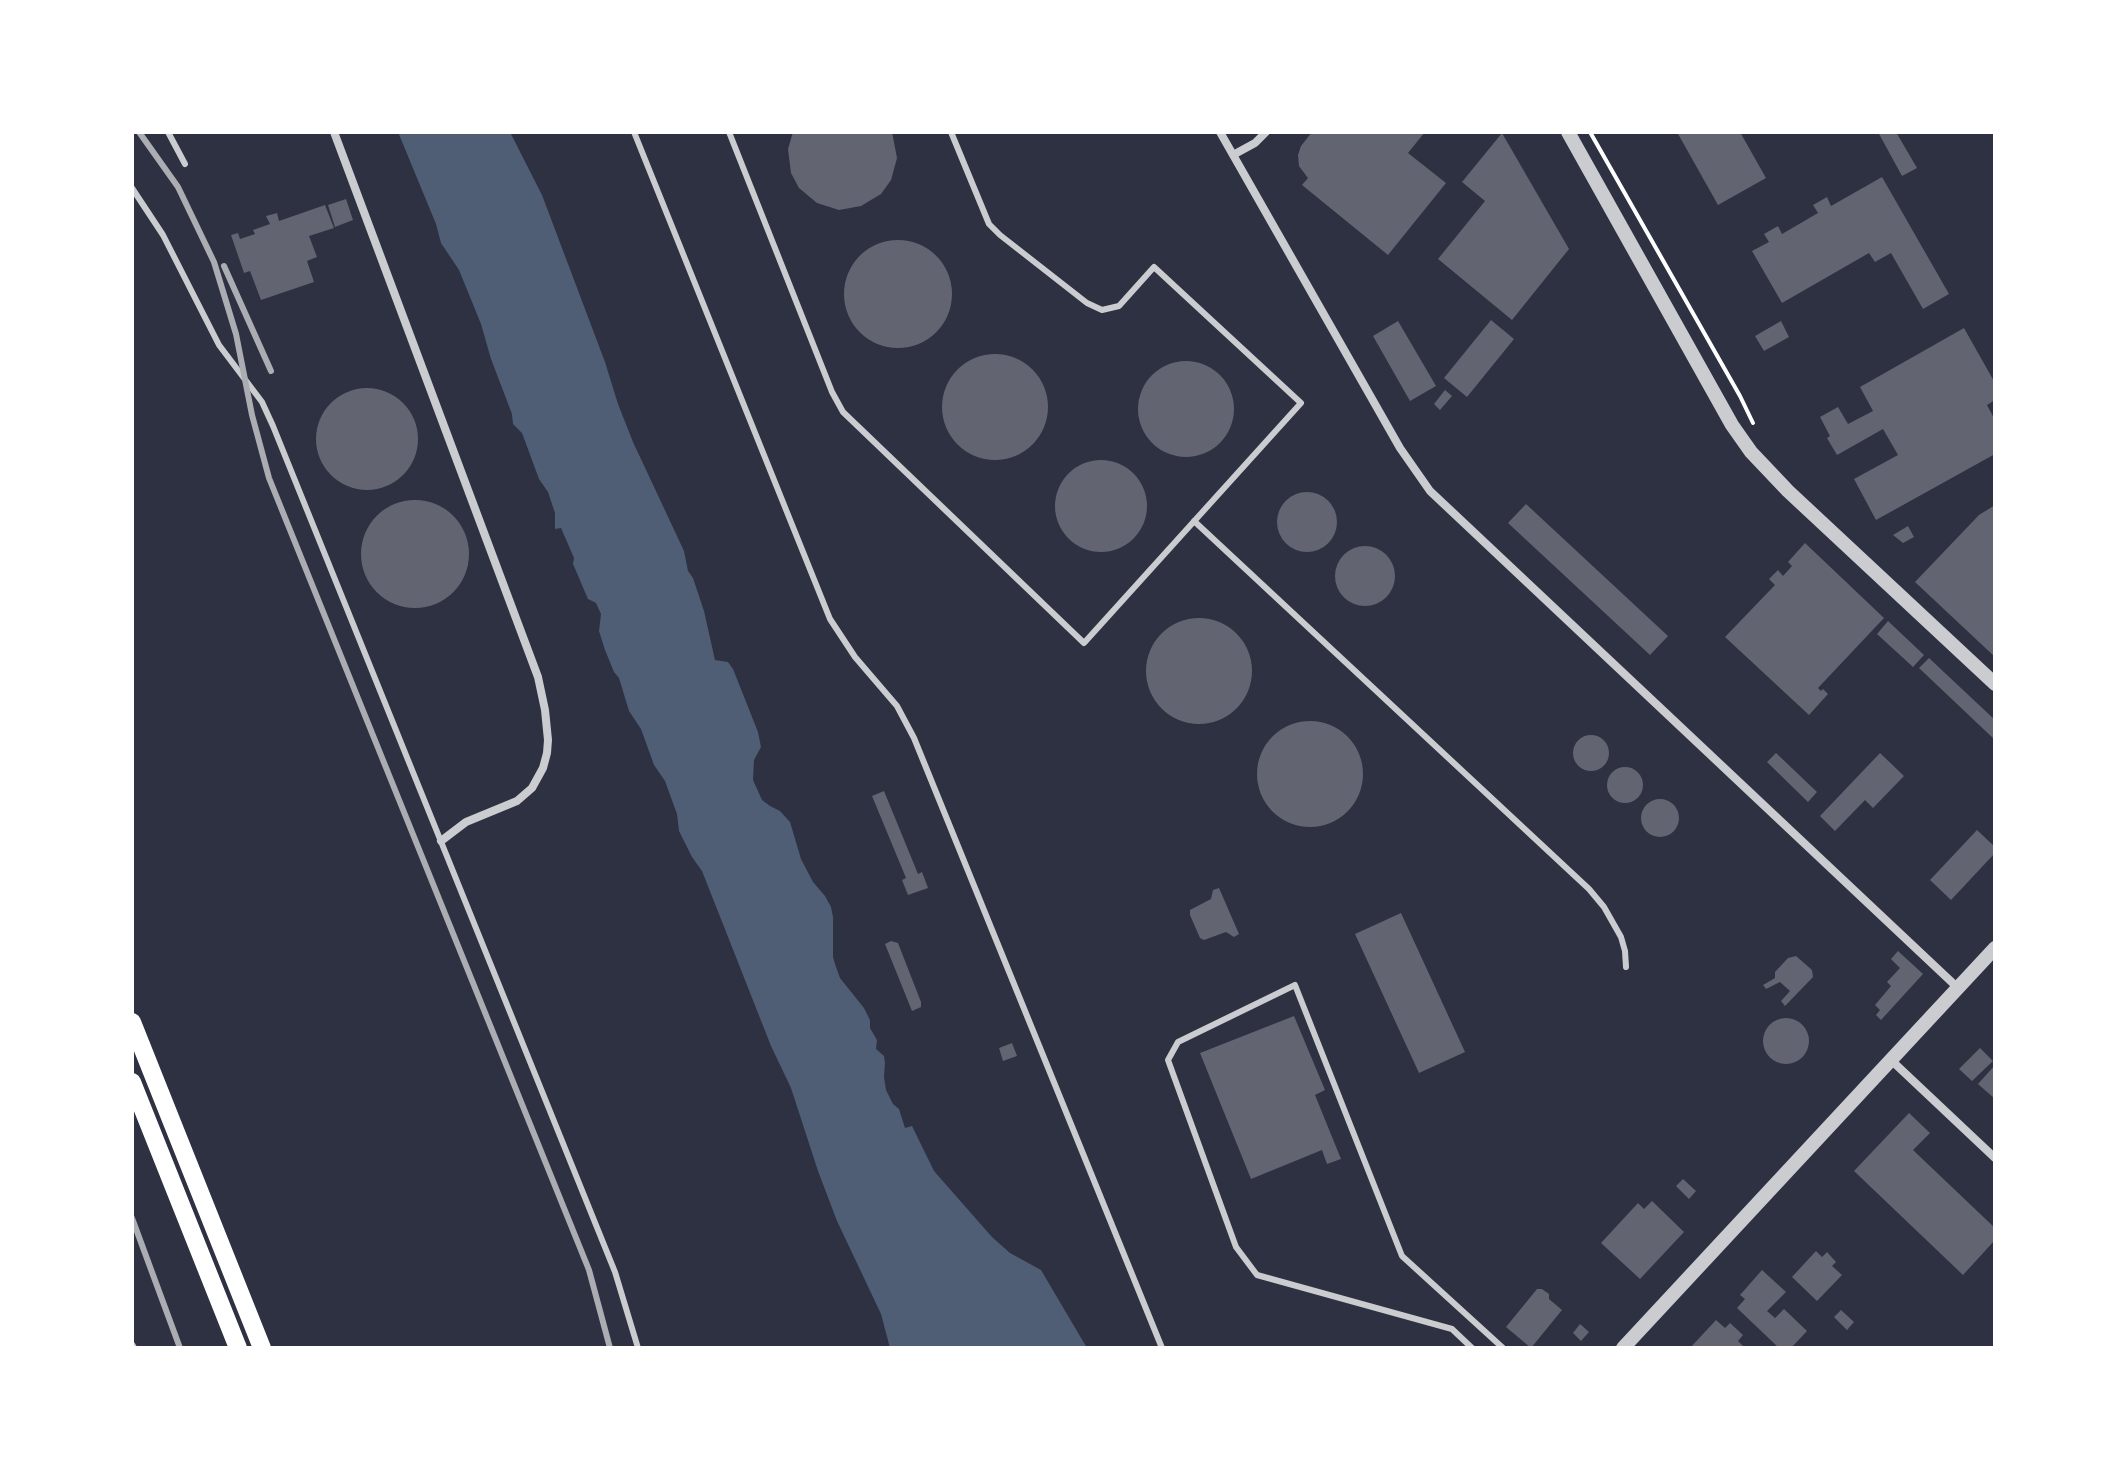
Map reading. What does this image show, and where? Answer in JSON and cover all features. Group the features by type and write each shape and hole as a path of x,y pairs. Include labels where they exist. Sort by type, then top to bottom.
{"main road":[{"path":"132,1022 262,1348"},
{"path":"132,1082 238,1348"}],"street":[{"path":"334,132 532,662 545,710 547,753 532,788 517,801 466,822 441,841"},
{"path":"1220,132 1400,448 1437,500 1958,988"},
{"path":"1233,155 1255,143 1266,132"},
{"path":"1568,132 1728,417 1751,452 1788,491 1995,684"},
{"path":"1623,1348 1995,948"},
{"path":"1891,1060 1995,1158"}],"lane":[{"path":"168,132 185,164"},
{"path":"634,132 824,607 842,641 890,696 909,725 1162,1348"},
{"path":"729,132 832,392 843,412 1084,643 1301,403 1154,267 1119,306 1102,310 1087,303 989,224 951,132"},
{"path":"132,188 163,235 219,345 262,402 273,426 615,1272 638,1348"},
{"path":"1194,521 1589,889 1604,907 1621,937 1626,967"},
{"path":"1472,1348 1452,1329 1257,1275 1236,1247 1168,1060 1178,1042 1295,985 1402,1256 1503,1348"}],"path":[{"path":"1590,132 1756,429"}],"water":[{"path":"398,132 510,132 542,195 633,442 684,551 688,571 704,611 715,660 728,662 733,669 758,732 761,747 754,760 753,780 762,800 780,811 790,822 801,859 831,907 836,967 840,978 870,1020 870,1028 877,1040 876,1049 884,1056 886,1090 899,1109 905,1128 912,1126 934,1171 992,1237 1010,1253 1041,1270 1087,1348 890,1348 881,1314 837,1221 791,1088 771,1046 702,871 679,831 677,814 665,781 654,765 641,729 629,711 599,631 601,614 596,603 588,599 561,528 555,529 555,513 548,492 539,479 522,433 513,424 481,324 459,270 441,243"}],"building":[{"path":"793,132 892,132 897,158 891,180 881,194 861,206 839,210 817,203 799,188 791,173 788,149"},
{"path":"1312,132 1425,132 1408,153 1446,183 1388,255 1302,185 1308,178 1299,166 1298,155"},
{"path":"1677,132 1740,132 1766,178 1718,205"},
{"path":"1878,132 1896,132 1917,168 1902,176"},
{"path":"1502,133 1569,249 1512,320 1438,259 1485,201 1462,182"},
{"path":"1882,177 1949,294 1923,309 1891,253 1875,262 1869,253 1782,303 1752,251 1769,242 1764,234 1778,226 1782,234 1818,213 1813,205 1827,197 1831,206"},
{"path":"346,199 353,220 335,227 328,205"},
{"path":"325,205 334,228 309,236 317,257 307,261 314,282 261,300 250,271 244,273 231,235 238,233 240,239 255,234 253,230 270,224 266,216 277,213 279,221"},
{"path":"898,240 919,244 936,256 948,273 952,294 948,315 936,332 919,344 898,348 877,344 860,332 848,315 844,294 848,273 860,256 877,244"},
{"path":"1491,320 1514,339 1467,397 1444,378"},
{"path":"1398,321 1436,386 1410,401 1373,336"},
{"path":"1781,321 1789,337 1764,351 1755,336"},
{"path":"1964,328 1995,383 1995,400 1987,405 1995,420 1995,454 1876,520 1854,479 1898,455 1883,429 1837,455 1820,417 1838,407 1848,424 1873,411 1860,387"},
{"path":"995,354 1015,358 1033,369 1044,387 1048,407 1044,427 1033,445 1015,456 995,460 975,456 957,445 946,427 942,407 946,387 957,369 975,358"},
{"path":"1186,361 1204,365 1220,375 1230,391 1234,409 1230,427 1220,443 1204,453 1186,457 1168,453 1152,443 1142,427 1138,409 1142,391 1152,375 1168,365"},
{"path":"367,388 386,392 403,403 414,420 418,439 414,458 403,475 386,486 367,490 348,486 331,475 320,458 316,439 320,420 331,403 348,392"},
{"path":"1445,390 1452,396 1440,410 1434,404"},
{"path":"1101,460 1119,463 1134,473 1144,488 1147,506 1144,524 1134,539 1119,549 1101,552 1083,549 1068,539 1058,524 1055,506 1058,488 1068,473 1083,463"},
{"path":"1307,492 1318,494 1328,501 1335,511 1335,533 1328,543 1318,550 1307,552 1296,550 1286,543 1279,533 1277,522 1279,511 1286,501 1296,494"},
{"path":"415,500 436,504 453,516 465,533 469,554 465,575 453,592 436,604 415,608 394,604 377,592 365,575 361,554 365,533 377,516 394,504"},
{"path":"1526,504 1668,636 1650,655 1508,523"},
{"path":"1995,505 1995,657 1915,582 1979,515"},
{"path":"1908,526 1914,537 1903,543 1893,535"},
{"path":"1805,543 1884,618 1818,688 1828,694 1809,715 1725,637 1775,585 1769,579 1778,570 1783,576 1792,566 1788,562"},
{"path":"1365,546 1376,548 1386,555 1393,565 1393,587 1386,597 1376,604 1365,606 1354,604 1344,597 1337,587 1335,576 1337,565 1344,555 1354,548"},
{"path":"1199,618 1219,622 1237,633 1248,651 1252,671 1248,691 1237,709 1219,720 1199,724 1179,720 1161,709 1150,691 1146,671 1150,651 1161,633 1179,622"},
{"path":"1888,621 1924,655 1913,667 1877,634"},
{"path":"1929,658 1995,720 1995,740 1919,668"},
{"path":"1310,721 1330,725 1348,736 1359,754 1363,774 1359,794 1348,812 1330,823 1310,827 1290,823 1272,812 1261,794 1257,774 1261,754 1272,736 1290,725"},
{"path":"1591,735 1604,740 1609,753 1604,766 1591,771 1578,766 1573,753 1578,740"},
{"path":"1776,753 1817,792 1808,802 1767,762"},
{"path":"1880,753 1904,776 1873,808 1865,800 1835,831 1820,816"},
{"path":"1625,767 1638,772 1643,785 1638,798 1625,803 1612,798 1607,785 1612,772"},
{"path":"884,791 918,874 922,872 928,888 908,895 902,880 906,878 872,796"},
{"path":"1660,799 1674,804 1679,818 1674,832 1660,837 1646,832 1641,818 1646,804"},
{"path":"1977,830 1995,847 1995,853 1951,900 1930,880"},
{"path":"1219,888 1239,934 1234,937 1226,932 1204,940 1200,938 1190,910 1211,899 1213,890"},
{"path":"1401,913 1465,1052 1419,1073 1355,934"},
{"path":"891,941 898,943 921,1002 921,1007 912,1011 885,944"},
{"path":"1898,951 1923,974 1881,1020 1876,1015 1880,1010 1875,1005 1891,986 1887,982 1900,968 1891,959"},
{"path":"1796,956 1812,970 1813,977 1785,1006 1781,1001 1790,991 1780,982 1766,989 1763,985 1775,978 1775,972 1788,958"},
{"path":"1294,1016 1325,1090 1315,1095 1341,1159 1327,1164 1322,1150 1251,1179 1200,1053"},
{"path":"1786,1018 1802,1025 1809,1041 1802,1057 1786,1064 1770,1057 1763,1041 1770,1025"},
{"path":"1012,1043 1017,1056 1003,1061 999,1048"},
{"path":"1980,1048 1993,1061 1972,1081 1959,1069"},
{"path":"1995,1065 1995,1099 1978,1084"},
{"path":"1909,1113 1930,1133 1913,1150 1995,1228 1995,1240 1963,1275 1854,1171"},
{"path":"1683,1179 1696,1191 1689,1199 1676,1186"},
{"path":"1652,1201 1684,1232 1640,1279 1601,1243 1638,1203 1644,1209"},
{"path":"1816,1251 1822,1257 1827,1252 1836,1262 1832,1266 1842,1275 1817,1301 1792,1277"},
{"path":"1762,1270 1786,1292 1767,1311 1775,1318 1784,1309 1807,1331 1791,1348 1779,1348 1737,1308 1745,1299 1740,1295"},
{"path":"1537,1289 1549,1294 1549,1299 1562,1310 1531,1348 1506,1327"},
{"path":"1841,1310 1854,1322 1847,1330 1834,1317"},
{"path":"1716,1320 1725,1328 1730,1323 1743,1335 1738,1341 1745,1348 1690,1348"},
{"path":"1580,1324 1589,1332 1581,1341 1573,1333"}],"railway":[{"path":"139,132 178,187 214,262 236,334 252,415 269,478 589,1270 610,1348"},
{"path":"224,266 271,371"},
{"path":"132,1218 180,1348"}]}
